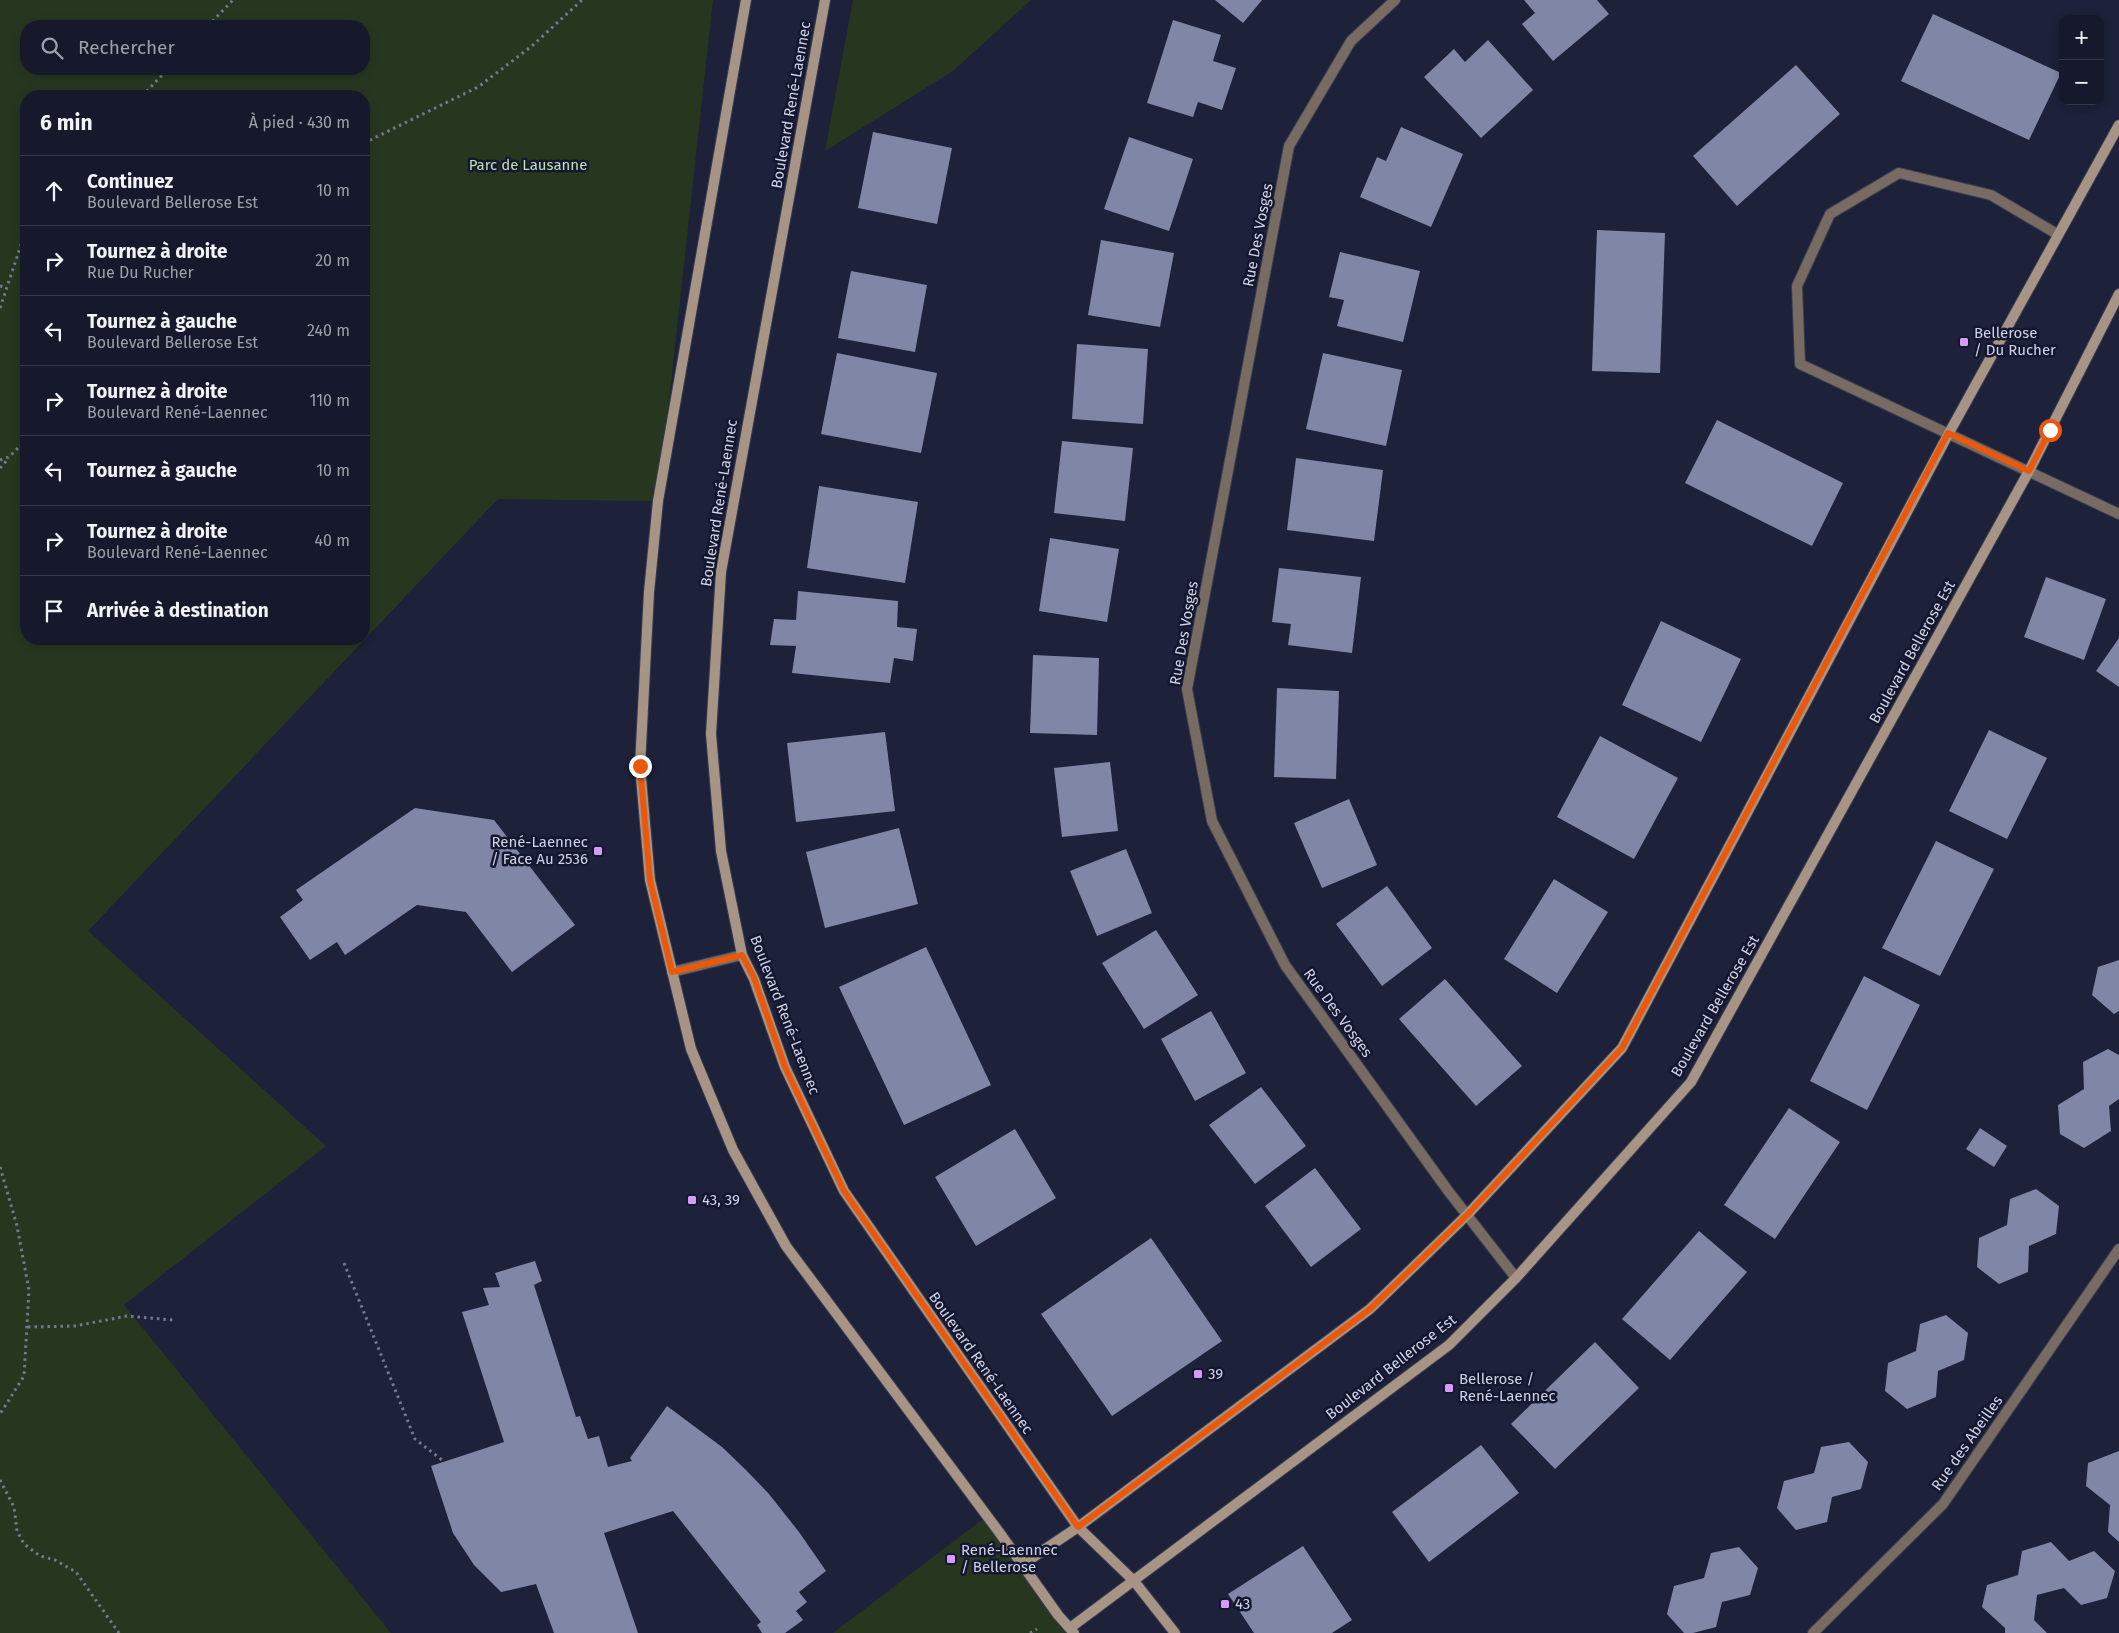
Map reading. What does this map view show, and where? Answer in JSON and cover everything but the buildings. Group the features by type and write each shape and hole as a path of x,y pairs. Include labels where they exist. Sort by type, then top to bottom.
{"street":[{"path":"746,0 658,501 650,592 640,766 650,880 691,1049 733,1150 786,1246 1023,1564 1058,1615 1072,1630"},
{"name":"Boulevard René-Laennec","path":"825,0 721,572 710,734 721,851 742,955 754,978 785,1067 844,1191 1078,1527 1134,1580 1175,1633"},
{"name":"Rue Des Vosges","path":"1395,0 1351,41 1290,146 1187,689 1212,821 1285,965 1449,1192 1516,1278"},
{"path":"1023,1564 1078,1527 1370,1309 1468,1214 1622,1048 1948,433 2119,125"},
{"path":"2057,234 1992,196 1899,173 1830,214 1798,286 1800,364 2119,514"},
{"name":"Boulevard Bellerose Est","path":"1072,1630 1134,1580 1449,1345 1516,1278 1691,1082 2029,471 2119,294"},
{"path":"672,972 742,955"},
{"name":"Rue des Abeilles","path":"1813,1633 1943,1504 2119,1248"}],"path":[{"path":"214,20 233,0"},
{"path":"370,140 478,87 532,46 582,0"},
{"path":"148,90 162,75"},
{"path":"0,308 20,247"},
{"path":"0,286 6,288"},
{"path":"0,468 20,446"},
{"path":"0,460 9,457"},
{"path":"0,1168 16,1226 29,1290 24,1376 0,1414"},
{"path":"344,1263 415,1439 442,1460"},
{"path":"28,1327 75,1326 127,1316 173,1320"},
{"path":"0,1480 14,1507 17,1531 24,1544 40,1556 55,1560 76,1572 118,1633"}],"green space":[{"name":"Parc de Lausanne","path":"0,0 713,0 658,501 498,499 370,634 370,90 20,90 20,645 359,645 88,931 326,1146 124,1305 391,1633 0,1633"},
{"path":"853,0 1031,0 953,71 825,151"},
{"path":"987,1516 1070,1628 1064,1633 833,1633"}],"place":[{"name":"Bellerose / Du Rucher","path":"1964,342"},
{"name":"René-Laennec / Face Au 2536","path":"598,851"},
{"name":"43, 39","path":"692,1200"},
{"name":"39","path":"1198,1374"},
{"name":"Bellerose / René-Laennec","path":"1449,1388"},
{"name":"René-Laennec / Bellerose","path":"951,1559"},
{"name":"43","path":"1225,1604"}],"route":[{"path":"640,766 650,880 672,972 742,955 754,978 785,1067 844,1191 948,1343 1078,1527 1370,1309 1468,1214 1622,1048 1948,433 2029,471 2050,430"}]}
